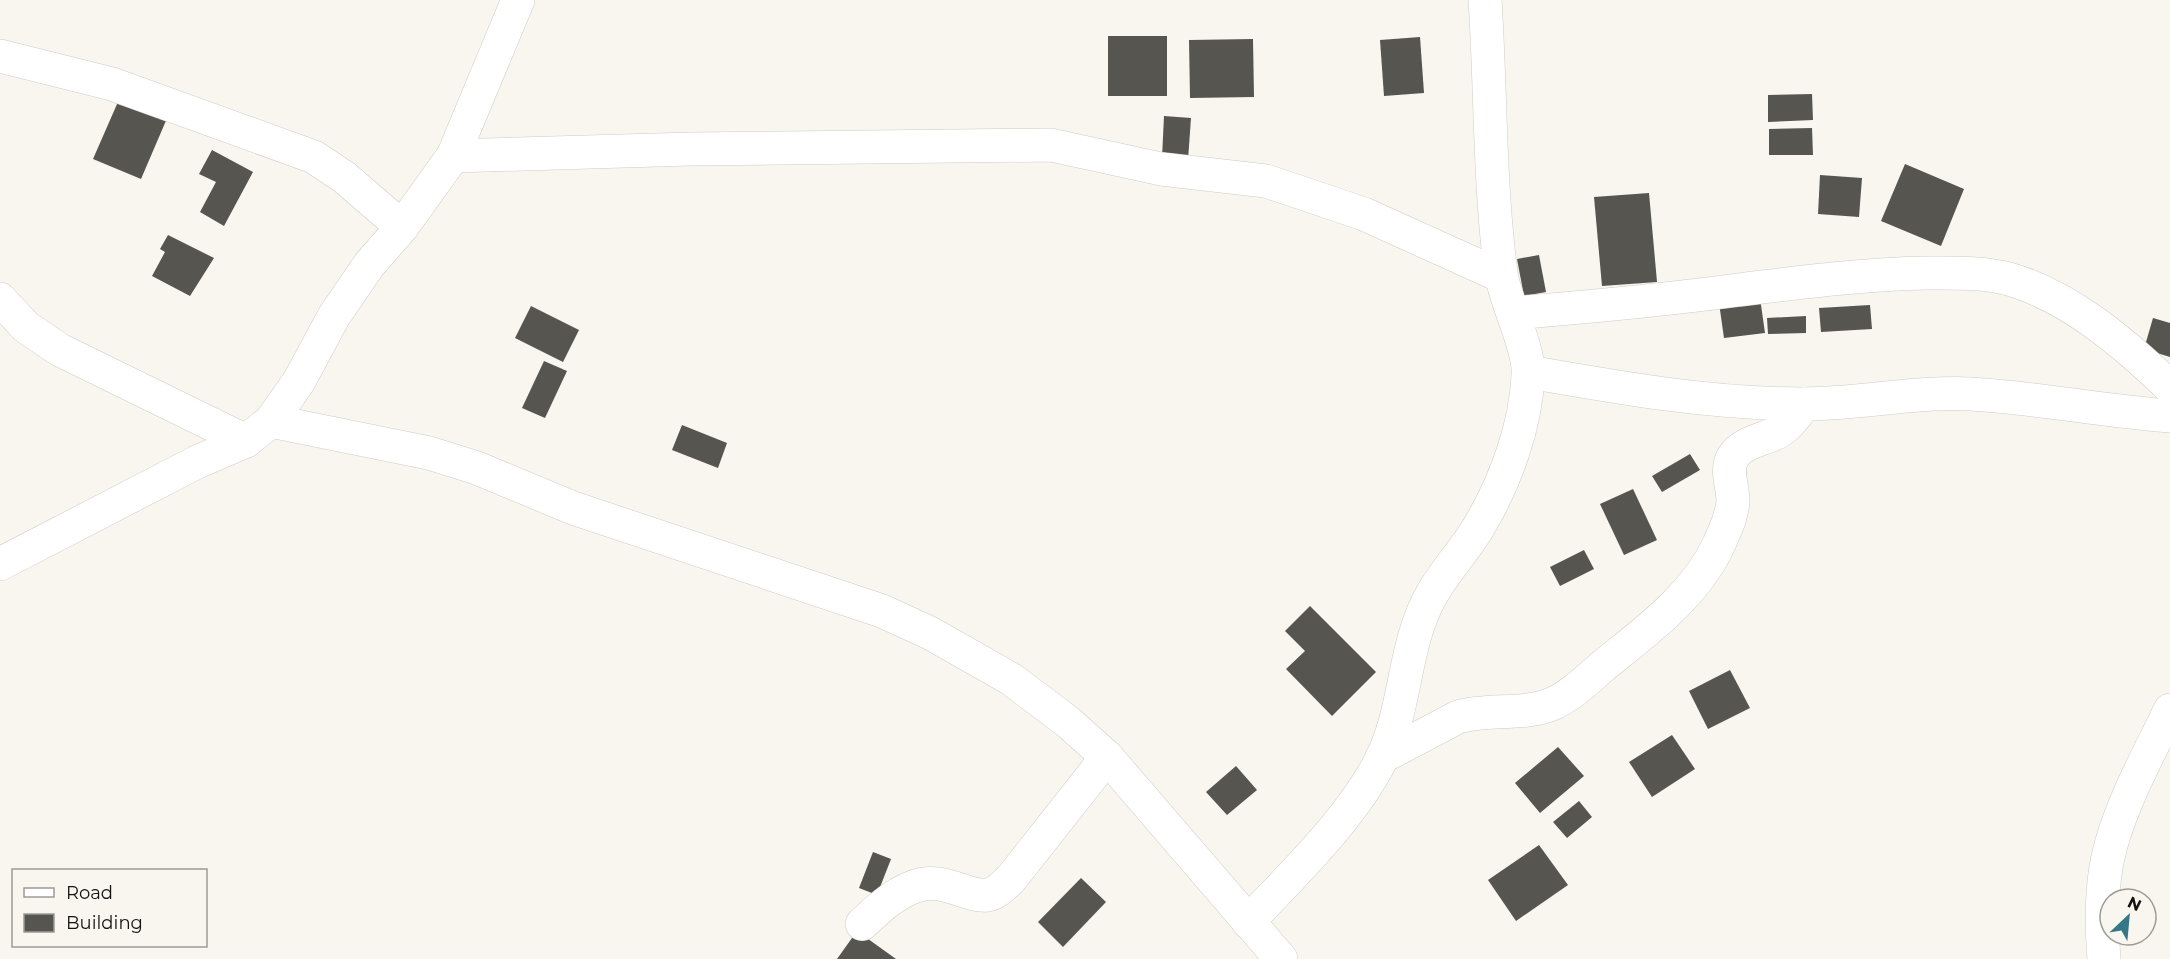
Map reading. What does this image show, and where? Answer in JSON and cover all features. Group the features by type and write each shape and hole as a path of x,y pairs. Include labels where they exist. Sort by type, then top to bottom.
{"street":[{"path":"0,564 197,462 246,441 271,421 299,381 334,316 369,265 402,227 453,156 518,0"},
{"path":"1248,922 1317,848 1362,789 1382,757 1418,625 1427,604 1481,524 1505,473 1523,415 1529,372 1502,276 1492,163 1485,0"},
{"path":"0,56 112,84 314,157 344,177 402,227"},
{"path":"453,156 713,149 1051,145 1161,169 1266,181 1364,214 1502,276"},
{"path":"1513,313 1588,307 1825,279 1902,274 1976,273 2010,279 2042,292 2091,321 2170,387"},
{"path":"0,299 26,327 60,350 246,441"},
{"path":"1529,372 1640,392 1724,401 1804,404 1969,394 2170,416"},
{"path":"1382,757 1458,717 1471,713 1539,708 1554,703 1657,622 1693,585 1717,548 1731,517 1733,500 1729,466 1735,454 1749,444 1783,429 1804,404"},
{"path":"271,421 429,453 477,468 573,508 882,611 930,633 1011,679 1107,756 1281,959"},
{"path":"2104,959 2104,874 2110,846 2119,819 2170,711"},
{"path":"862,924 896,896 913,887 936,883 986,895 997,891 1010,880 1107,756"}],"building":[{"path":"1108,36 1167,36 1167,96 1108,96"},
{"path":"1420,37 1424,93 1384,96 1380,40"},
{"path":"1253,39 1254,97 1190,98 1189,40"},
{"path":"1812,94 1813,120 1768,122 1768,95"},
{"path":"121,95 168,116 141,179 93,159"},
{"path":"1164,116 1191,118 1188,160 1162,158"},
{"path":"1812,128 1813,155 1769,155 1769,129"},
{"path":"212,150 253,172 224,226 200,212 216,182 199,174"},
{"path":"1905,164 1964,189 1941,246 1881,221"},
{"path":"1820,175 1862,178 1859,217 1818,214"},
{"path":"1649,193 1657,282 1602,286 1594,197"},
{"path":"168,235 214,258 190,296 152,276 165,252 160,249"},
{"path":"1539,255 1546,292 1524,296 1517,259"},
{"path":"1760,298 1765,333 1724,338 1719,303"},
{"path":"1870,305 1872,329 1821,332 1819,308"},
{"path":"531,306 579,330 563,362 515,338"},
{"path":"1806,316 1806,333 1768,334 1767,318"},
{"path":"2153,318 2170,323 2170,357 2144,349"},
{"path":"544,361 567,371 545,418 522,408"},
{"path":"682,425 727,443 718,468 672,450"},
{"path":"1690,454 1700,470 1662,492 1652,476"},
{"path":"1633,489 1657,540 1624,555 1600,504"},
{"path":"1584,550 1594,569 1560,586 1550,567"},
{"path":"1310,606 1376,672 1332,716 1286,669 1305,651 1285,631"},
{"path":"1730,670 1750,708 1708,729 1689,691"},
{"path":"1672,735 1695,769 1652,797 1629,762"},
{"path":"1558,747 1584,776 1540,813 1515,783"},
{"path":"1236,766 1257,790 1227,815 1206,792"},
{"path":"1579,801 1592,817 1567,838 1553,822"},
{"path":"1539,845 1568,885 1516,921 1488,880"},
{"path":"873,852 891,859 877,895 859,888"},
{"path":"1081,878 1106,902 1063,947 1038,922"},
{"path":"857,931 896,959 837,959"}]}
